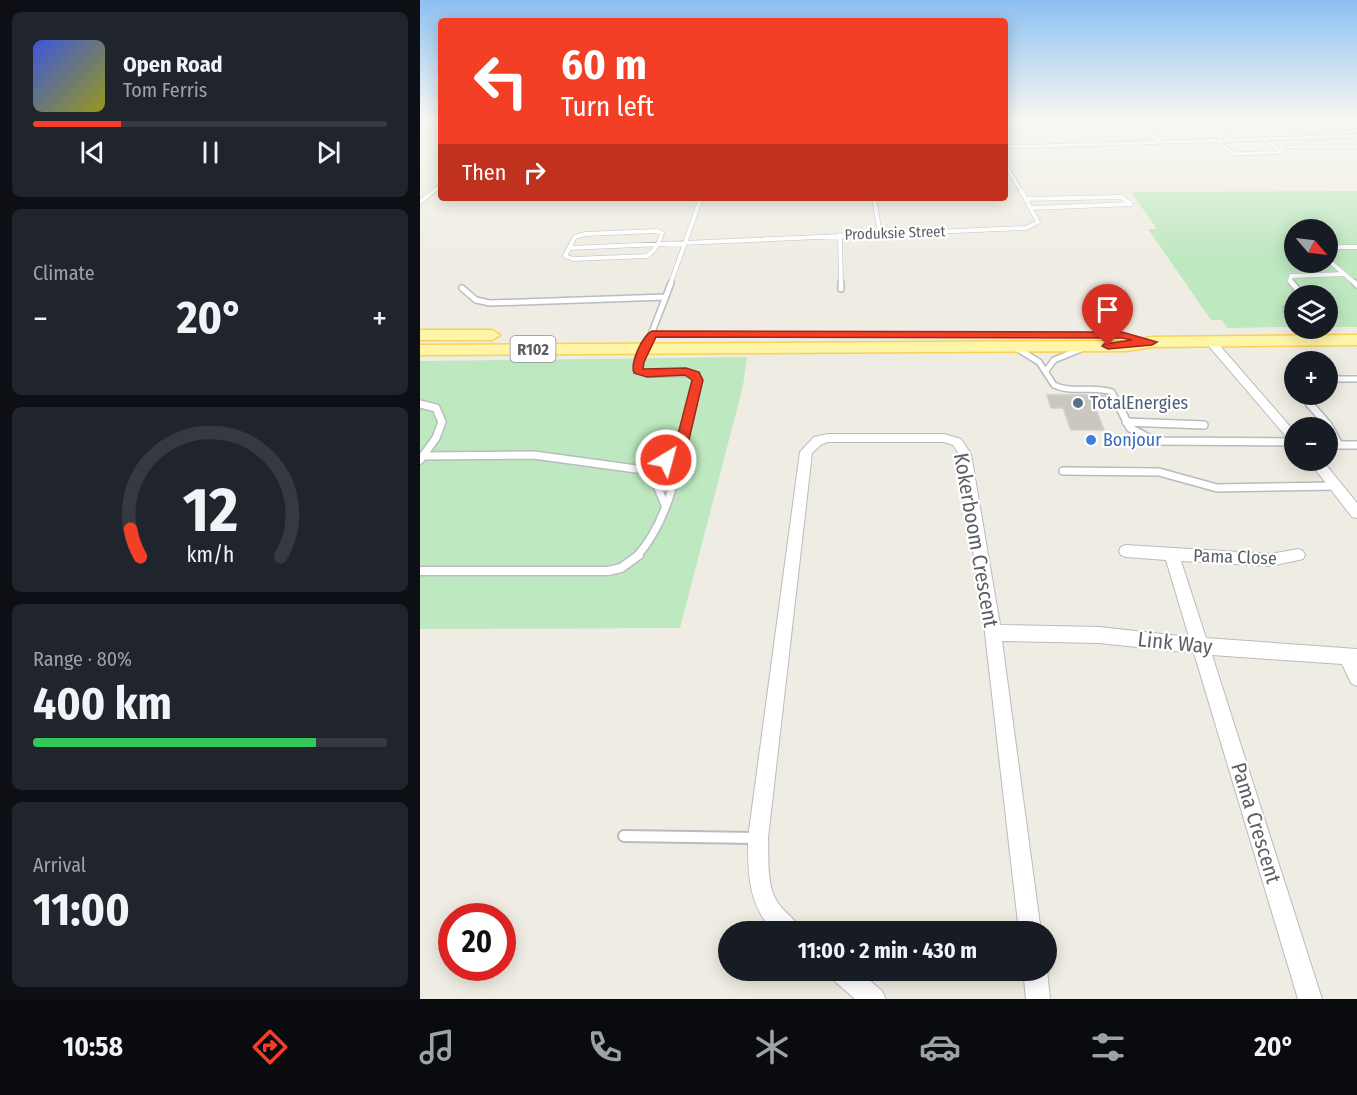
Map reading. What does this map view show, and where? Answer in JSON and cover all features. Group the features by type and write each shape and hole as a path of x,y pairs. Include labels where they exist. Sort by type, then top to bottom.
{"main road":[{"name":"R102","path":"420,335 1010,346 1126,346 1152,342 1357,340"},
{"name":"R102","path":"420,350 649,341 1122,335 1152,342"}],"street":[{"path":"1211,342 1284,428"},
{"name":"Kokerboom Crescent","path":"778,921 764,903 759,884 758,838 803,459 811,445 818,440 828,438 944,438 957,442 965,453 993,633 1029,921"},
{"path":"1323,471 1357,513"},
{"name":"Pama Close","path":"1126,551 1271,560 1298,555"},
{"name":"Pama Close","path":"1172,554 1202,646"},
{"name":"Link Way","path":"993,633 1099,635 1202,646 1352,657"},
{"name":"Pama Crescent","path":"1202,646 1310,999"},
{"path":"1352,657 1357,677"},
{"path":"852,981 874,999"},
{"path":"1036,981 1038,999"}],"lane":[{"path":"1008,169 1032,208 1131,204 1121,196 1027,199"},
{"path":"420,201 438,187"},
{"path":"420,571 608,571 621,568 634,560 652,540 675,478 680,448 698,380 695,375 686,372 647,374 638,371 638,362 666,297 699,201"},
{"path":"874,201 879,234"},
{"name":"Produksie Street","path":"569,248 1026,228 1038,222 1032,208"},
{"path":"656,231 662,233 659,243 652,253 643,257 573,260 565,256 575,237 587,233 656,231"},
{"path":"840,235 841,289"},
{"path":"1338,247 1357,247"},
{"path":"1338,269 1357,285"},
{"path":"1293,285 1290,281 1291,276 1344,274"},
{"path":"462,288 476,300 490,303 666,297"},
{"path":"1010,346 1027,353 1046,370 1048,380 1057,387 1102,389 1112,392 1130,428 1144,437 1165,443 1284,440"},
{"path":"1046,370 1054,360 1089,346"},
{"path":"1338,379 1357,379"},
{"path":"420,404 436,408 442,422 436,438 422,458"},
{"path":"1310,405 1319,417"},
{"path":"1126,422 1204,424"},
{"path":"1339,445 1357,445"},
{"path":"422,458 534,455 651,471 680,448"},
{"path":"651,471 664,505"},
{"path":"1064,471 1159,472 1217,488 1336,486"},
{"path":"624,836 758,838"}],"green space":[{"path":"1357,191 1357,327 1338,327 1338,285 1284,285 1284,327 1227,328 1222,320 1211,320 1148,229 1157,229 1131,192"},
{"path":"747,357 743,386 680,628 420,629 420,361"}],"building":[{"path":"1047,395 1106,395 1110,407 1095,407 1104,430 1071,430 1063,408 1051,408"}],"place":[{"name":"TotalEnergies","path":"1078,403"},
{"name":"Bonjour","path":"1091,440"}],"route":[{"path":"666,460 680,448 698,380 695,375 686,372 647,374 638,371 638,362 652,334 1122,335 1152,342 1108,346"}]}
